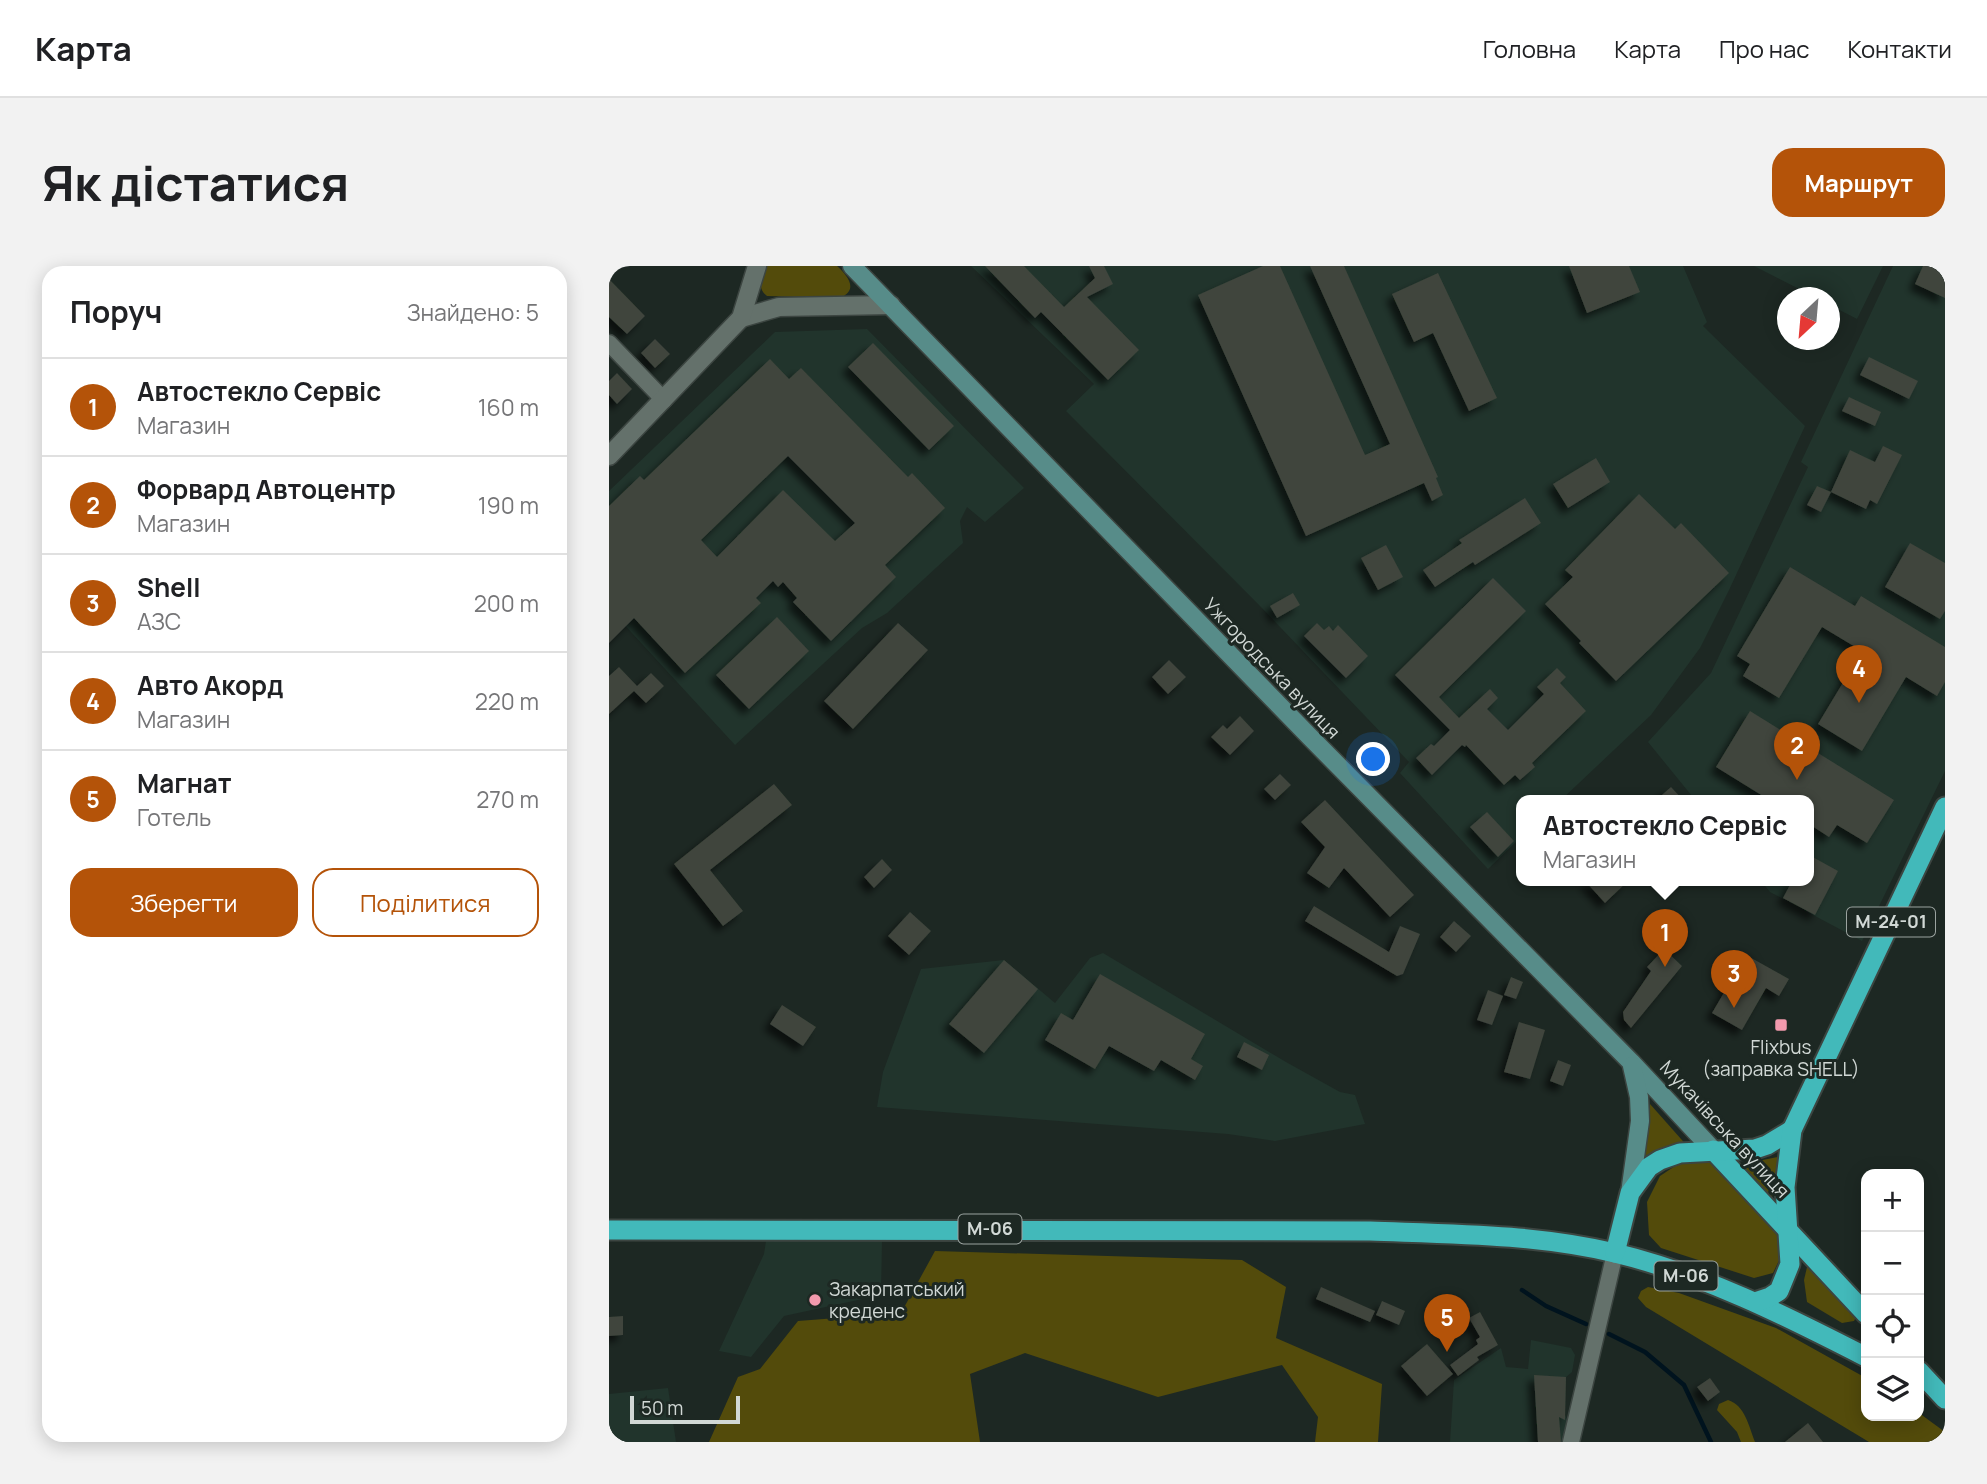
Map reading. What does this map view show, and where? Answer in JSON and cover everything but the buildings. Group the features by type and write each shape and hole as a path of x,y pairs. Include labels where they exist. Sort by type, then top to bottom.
{"highway":[{"name":"М-24-01","path":"1755,1302 1779,1291 1790,1264 1785,1187 1792,1130 1945,807"},
{"path":"1615,1253 1630,1193 1650,1167 1660,1160 1681,1153 1755,1149 1792,1130"},
{"name":"Мукачівська вулиця","path":"1713,1150 1861,1308"},
{"name":"М-06","path":"609,1230 1370,1231 1476,1236 1615,1253 1755,1302 1861,1355"},
{"path":"1924,1376 1945,1399"},
{"path":"1924,1390 1945,1405"}],"main road":[{"name":"Ужгородська вулиця","path":"852,266 1319,747 1631,1062"},
{"name":"Мукачівська вулиця","path":"1631,1062 1713,1150"},
{"path":"1630,1193 1640,1121 1639,1097 1631,1062"}],"street":[{"path":"609,456 741,318 757,266"},
{"path":"741,318 779,307 891,305"},
{"path":"609,343 664,400"},
{"path":"1571,1442 1615,1253"}],"shaded area":[{"path":"765,266 837,266 848,278 849,291 840,298 767,296 761,286"},
{"path":"971,266 1683,266 1707,322 1703,326 1805,426 1700,648 1651,715 1566,795 1516,795 1516,842 1488,869 1400,773 1409,762 1260,606 1066,411 1094,384"},
{"path":"1754,266 1883,266 1857,319 1840,310 1840,287 1795,287"},
{"path":"1893,266 1945,266 1945,771 1862,941 1770,892 1765,886 1814,886 1814,795 1691,795 1648,742 1711,673 1808,467 1801,462"},
{"path":"867,329 1024,488 985,522 967,507 960,521 963,543 887,613 862,628 735,745 609,608 609,491 775,332"},
{"path":"1103,953 1286,1062 1340,1092 1355,1095 1365,1124 1275,1141 1228,1134 877,1107 883,1072 921,969 1004,960 1055,1003 1090,958"},
{"path":"1650,1104 1689,1148 1643,1164"},
{"path":"1782,1156 1772,1197 1738,1165"},
{"path":"1681,1162 1709,1162 1777,1230 1785,1248 1773,1273 1754,1278 1661,1248 1649,1235 1647,1202 1660,1176"},
{"path":"766,1241 882,1241 881,1295 784,1316 751,1357 719,1351 764,1254"},
{"path":"935,1251 1242,1260 1286,1287 1276,1338 1382,1384 1378,1442 1315,1442 1318,1417 1282,1365 1158,1397 1025,1353 970,1374 980,1442 709,1442 738,1377 760,1369 798,1321 901,1313"},
{"path":"1808,1263 1858,1314 1854,1321 1842,1323 1807,1302 1804,1280"},
{"path":"1648,1287 1679,1293 1776,1328 1861,1375 1861,1421 1924,1421 1924,1417 1945,1432 1945,1442 1869,1442 1646,1307 1638,1298 1641,1291"},
{"path":"1531,1340 1571,1348 1575,1355 1572,1372 1566,1377 1565,1415 1569,1425 1566,1442 1450,1442 1454,1380 1501,1348 1506,1367 1528,1369"},
{"path":"668,1388 676,1442 609,1442 609,1394"},
{"path":"1728,1400 1739,1407 1755,1442 1741,1442 1737,1432 1717,1410 1719,1404"}],"waterway":[{"path":"1522,1290 1546,1306 1586,1324"},
{"path":"1609,1334 1645,1352 1684,1385 1711,1442"}],"place":[{"name":"Авто Акорд","path":"1859,703"},
{"name":"Форвард Автоцентр","path":"1797,780"},
{"name":"Автостекло Сервіс","path":"1665,967"},
{"name":"Shell","path":"1734,1008"},
{"name":"Flixbus (заправка SHELL)","path":"1781,1025"},
{"name":"Закарпатський креденс","path":"815,1300"},
{"name":"Магнат","path":"1447,1352"}]}
